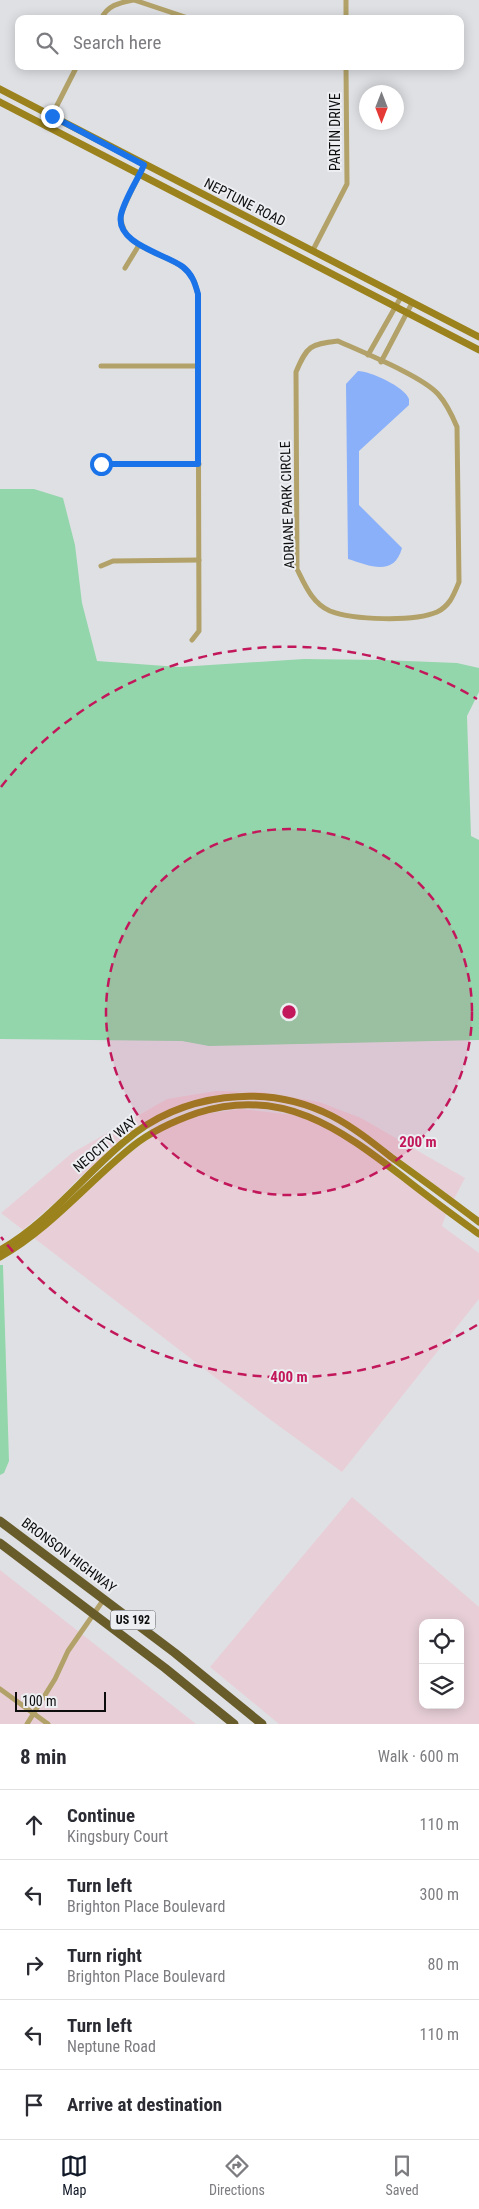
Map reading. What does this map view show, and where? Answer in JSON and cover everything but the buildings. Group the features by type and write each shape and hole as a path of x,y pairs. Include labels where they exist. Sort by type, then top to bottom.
{"highway":[{"name":"BRONSON HIGHWAY","path":"0,1521 175,1653 262,1724"},
{"name":"US 192","path":"0,1543 93,1612 234,1724"}],"street":[{"path":"103,15 114,4 133,0 178,15"},
{"path":"346,0 346,15"},
{"path":"46,127 75,70"},
{"name":"PARTIN DRIVE","path":"313,250 347,184 346,70"},
{"name":"NEPTUNE ROAD","path":"0,89 479,337"},
{"name":"NEPTUNE ROAD","path":"0,102 479,350"},
{"path":"144,165 121,216 124,231 139,244 182,267 193,278 198,294 199,631 192,640"},
{"path":"125,268 139,244"},
{"path":"368,355 401,297"},
{"path":"381,362 412,302"},
{"name":"ADRIANE PARK CIRCLE","path":"338,341 368,355 417,379 437,392 450,409 457,427 459,582 453,599 438,612 417,617 362,617 330,610 309,593 297,569 296,372 304,353 315,343 338,341"},
{"path":"101,366 197,366"},
{"path":"101,464 198,464"},
{"path":"101,566 113,561 199,560"},
{"name":"NEOCITY WAY","path":"0,1250 38,1224 126,1140 163,1116 195,1103 240,1096 280,1099 314,1109 347,1125 479,1222"},
{"name":"NEOCITY WAY","path":"0,1257 44,1226 134,1145 176,1120 204,1111 241,1105 279,1108 310,1116 335,1128 355,1140 479,1234"},
{"path":"310,1116 314,1109"},
{"path":"423,1193 428,1184"},
{"path":"27,1724 55,1679 68,1651 104,1598"},
{"path":"0,1689 48,1724"}],"shaded area":[{"path":"216,1091 261,1092 277,1095 240,1092 194,1100 162,1113 137,1128 23,1230 1,1213 72,1153 167,1099"},
{"path":"283,1096 319,1102 361,1118 465,1178 454,1199 364,1132 332,1112 314,1104"},
{"path":"241,1109 294,1115 316,1122 353,1143 446,1214 442,1226 479,1253 479,1299 342,1472 268,1418 34,1238 126,1156 154,1135 177,1123 205,1114"},
{"path":"352,1497 479,1607 479,1724 279,1724 210,1667"},
{"path":"0,1570 83,1635 196,1724 0,1724"}],"green space":[{"path":"0,489 34,489 63,498 75,545 82,603 97,661 179,667 304,659 383,660 457,663 479,668 479,692 467,716 471,836 479,840 479,1040 209,1046 182,1041 0,1039"},
{"path":"0,1265 3,1265 9,1461 4,1473 0,1475"}],"water":[{"path":"358,371 386,380 406,394 409,399 409,405 359,451 359,505 402,548 393,563 380,567 348,559 346,384"}],"route":[{"path":"52,116 144,165 121,216 124,231 139,244 182,267 193,278 198,294 198,464 101,464"}]}
